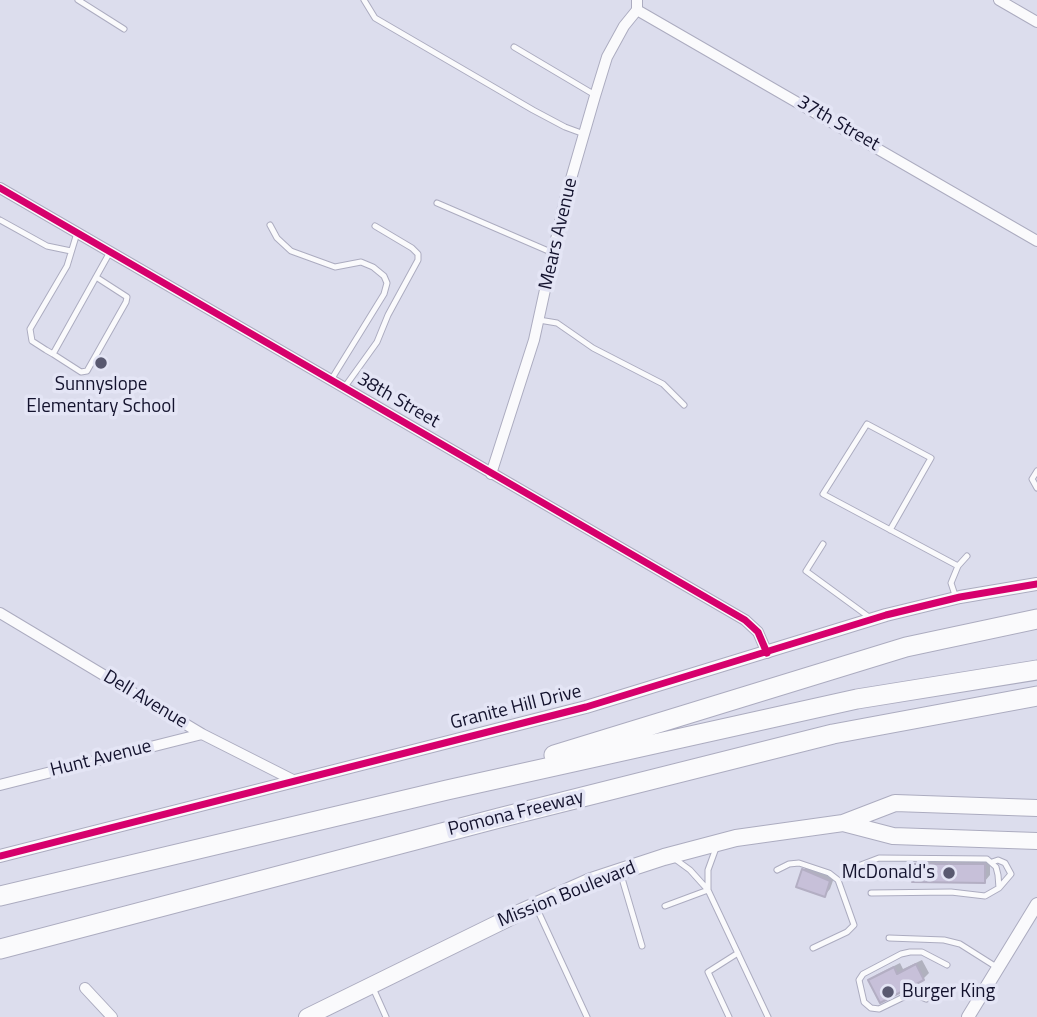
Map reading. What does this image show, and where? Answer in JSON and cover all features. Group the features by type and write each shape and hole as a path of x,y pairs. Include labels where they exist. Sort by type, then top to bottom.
{"highway":[{"path":"447,790 633,729 906,647 1037,619"},
{"name":"Pomona Freeway","path":"0,896 447,790 857,699 1037,670"},
{"name":"Pomona Freeway","path":"6,949 499,818 833,734 1037,696"}],"main road":[{"name":"Mission Boulevard","path":"307,1017 535,905 669,855 719,842 843,823 895,803 1037,808"},
{"name":"Mission Boulevard","path":"843,823 893,836 1037,841"}],"street":[{"path":"999,0 1037,22"},
{"name":"Mears Avenue","path":"491,474 539,320 553,253 595,95 607,57 637,5"},
{"name":"37th Street","path":"637,5 1037,241"},
{"name":"38th Street","path":"0,188 745,620 758,632 767,653"},
{"name":"Granite Hill Drive","path":"0,856 586,707 872,619 957,598 1037,584"},
{"name":"Dell Avenue","path":"0,613 202,734 293,780"},
{"name":"Hunt Avenue","path":"0,785 202,734"},
{"path":"968,1017 1037,904"},
{"path":"85,988 112,1017"}],"lane":[{"path":"78,0 124,29"},
{"path":"364,0 375,19 533,110 584,134"},
{"path":"514,47 595,95"},
{"path":"437,203 553,253"},
{"path":"0,220 47,246 71,251"},
{"path":"270,225 277,238 291,251 335,267 361,262 373,267 384,276 387,283 384,294 331,380"},
{"path":"344,388 377,342 388,315 418,260 418,254 412,248 375,226"},
{"path":"77,233 67,266 30,329 32,341 81,372 87,371 127,297 96,277"},
{"path":"53,354 110,252"},
{"path":"539,320 557,324 593,348 663,384 684,405"},
{"path":"890,530 930,458 867,424 822,494 890,530 958,566"},
{"path":"1037,471 1032,480 1037,488"},
{"path":"823,544 806,570 872,619"},
{"path":"957,598 951,583 958,566 967,556"},
{"path":"708,890 708,870 719,842"},
{"path":"669,855 690,870 708,890 768,1017"},
{"path":"858,866 879,858 987,859 992,862 999,875 999,888"},
{"path":"871,893 951,892 985,896 999,888 1011,874 1005,863 998,860 992,862"},
{"path":"777,870 799,863 829,873 838,880 854,925 847,932 813,948"},
{"path":"620,872 642,946"},
{"path":"665,906 708,890"},
{"path":"535,905 587,1017"},
{"path":"889,937 944,940 960,944 998,968"},
{"path":"926,999 912,992 889,1005 878,1009 871,1008 864,1002 859,980 863,974 901,954 922,952 947,965"},
{"path":"729,1017 708,972 738,953"},
{"path":"372,985 386,1017"}],"building":[{"name":"McDonald's","path":"912,864 985,864 985,883 912,882"},
{"path":"802,869 830,881 825,897 796,887"},
{"name":"Burger King","path":"916,964 924,980 880,1003 868,980 894,967 897,974"}],"cycle path":[{"path":"0,188 745,620 758,632 767,653"},
{"path":"0,856 586,707 886,615 960,597 1037,584"}],"place":[{"name":"Sunnyslope Elementary School","path":"101,363"},
{"name":"McDonald's","path":"949,873"},
{"name":"Burger King","path":"888,992"}]}
